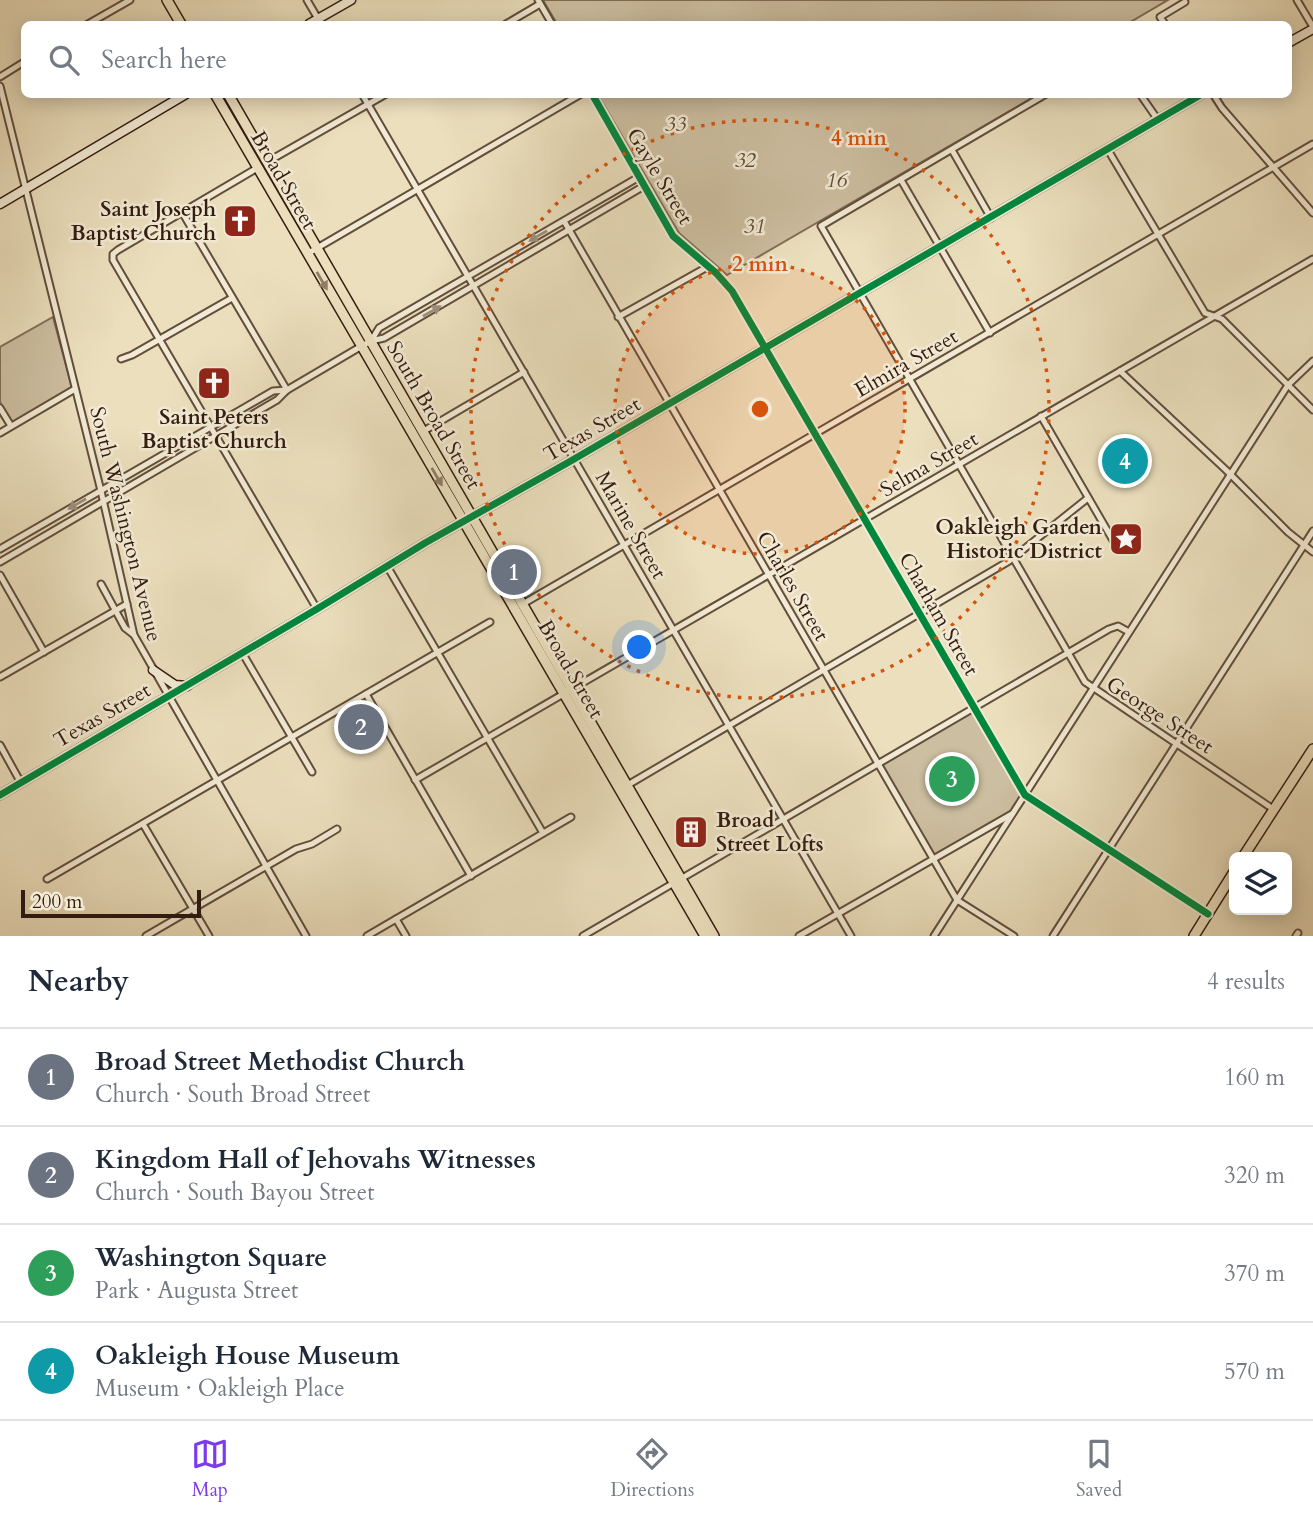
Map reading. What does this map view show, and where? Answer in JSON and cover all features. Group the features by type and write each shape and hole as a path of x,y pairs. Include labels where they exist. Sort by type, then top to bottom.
{"main road":[{"path":"167,0 179,21"},
{"name":"Broad Street","path":"217,98 413,438 468,520 519,606 677,881 705,936"},
{"name":"South Broad Street","path":"230,98 424,431 468,520"},
{"path":"1246,852 1313,749"},
{"path":"1194,936 1229,880"},
{"path":"677,881 714,936"}],"street":[{"path":"93,21 130,0"},
{"path":"307,0 319,21"},
{"path":"321,21 351,0"},
{"path":"1292,41 1313,28 1297,0"},
{"path":"510,21 539,2 550,21"},
{"path":"1163,21 1160,17 1185,2"},
{"path":"0,76 21,64"},
{"name":"South Washington Avenue","path":"0,86 134,635 306,936"},
{"path":"0,204 180,98"},
{"name":"Marine Street","path":"364,98 851,936"},
{"path":"317,610 113,260 113,254 379,98"},
{"path":"307,254 574,98"},
{"name":"Gayle Street","path":"594,98 673,236 709,266"},
{"path":"990,333 901,180 1039,98"},
{"path":"1143,98 1158,120"},
{"name":"Texas Street","path":"0,795 243,654 387,566 1195,98"},
{"path":"1216,98 1313,213"},
{"name":"Elmira Street","path":"519,606 1313,144"},
{"path":"952,150 991,218"},
{"path":"1108,150 1205,313 1222,319 1313,410"},
{"path":"371,341 379,328 639,177"},
{"name":"George Street","path":"901,180 821,226 1068,654 1092,689 1273,809"},
{"path":"0,562 277,400 287,390 360,347 384,338 644,186"},
{"path":"182,212 287,390"},
{"name":"Charles Street","path":"564,221 957,900 1014,936"},
{"name":"Selma Street","path":"415,780 1313,259"},
{"path":"618,317 709,266"},
{"name":"Chatham Street","path":"709,266 732,291 1025,795 1208,914"},
{"path":"121,359 232,298"},
{"path":"934,936 1288,385 1313,361"},
{"path":"1120,371 1313,552"},
{"path":"413,438 524,372"},
{"path":"0,433 75,390"},
{"path":"0,549 273,391 287,390"},
{"path":"392,400 402,394"},
{"path":"0,408 11,426"},
{"path":"1041,416 1118,549"},
{"path":"133,473 138,481"},
{"path":"623,787 1014,558 1088,498"},
{"path":"58,515 64,524"},
{"path":"1053,936 1313,531"},
{"path":"387,566 544,833"},
{"path":"0,575 44,652"},
{"path":"101,584 125,628 134,635"},
{"path":"0,677 127,604"},
{"path":"47,879 490,622"},
{"path":"583,936 601,929 677,881 1109,629 1118,626 1129,632"},
{"path":"243,654 312,772"},
{"path":"153,670 175,685 187,686"},
{"path":"366,694 471,876"},
{"path":"0,745 21,783"},
{"path":"799,936 1014,813"},
{"path":"366,936 571,817"},
{"path":"143,824 209,936"},
{"path":"146,936 337,829"},
{"path":"396,919 406,936"}],"green space":[{"path":"543,0 1168,0 1132,21 555,21"},
{"path":"600,98 1032,98 727,275 679,233"},
{"path":"53,317 72,388 12,423 0,402 0,347"},
{"path":"974,709 1025,795 1014,813 933,858 879,764"}],"cycle path":[{"path":"594,98 673,236 716,273 732,291 1025,795 1208,914"},
{"path":"0,795 425,543 1195,98"}],"place":[{"name":"Saint Joseph Baptist Church","path":"240,221"},
{"name":"Saint Peters Baptist Church","path":"214,383"},
{"name":"Oakleigh House Museum","path":"1125,461"},
{"name":"Oakleigh Garden Historic District","path":"1126,539"},
{"name":"Broad Street Methodist Church","path":"514,572"},
{"name":"Kingdom Hall of Jehovahs Witnesses","path":"361,727"},
{"name":"Washington Square","path":"952,779"},
{"name":"Broad Street Lofts","path":"691,832"}],"park label":[{"name":"33","path":"675,124"},
{"name":"32","path":"745,160"},
{"name":"16","path":"836,180"},
{"name":"31","path":"754,226"}]}
